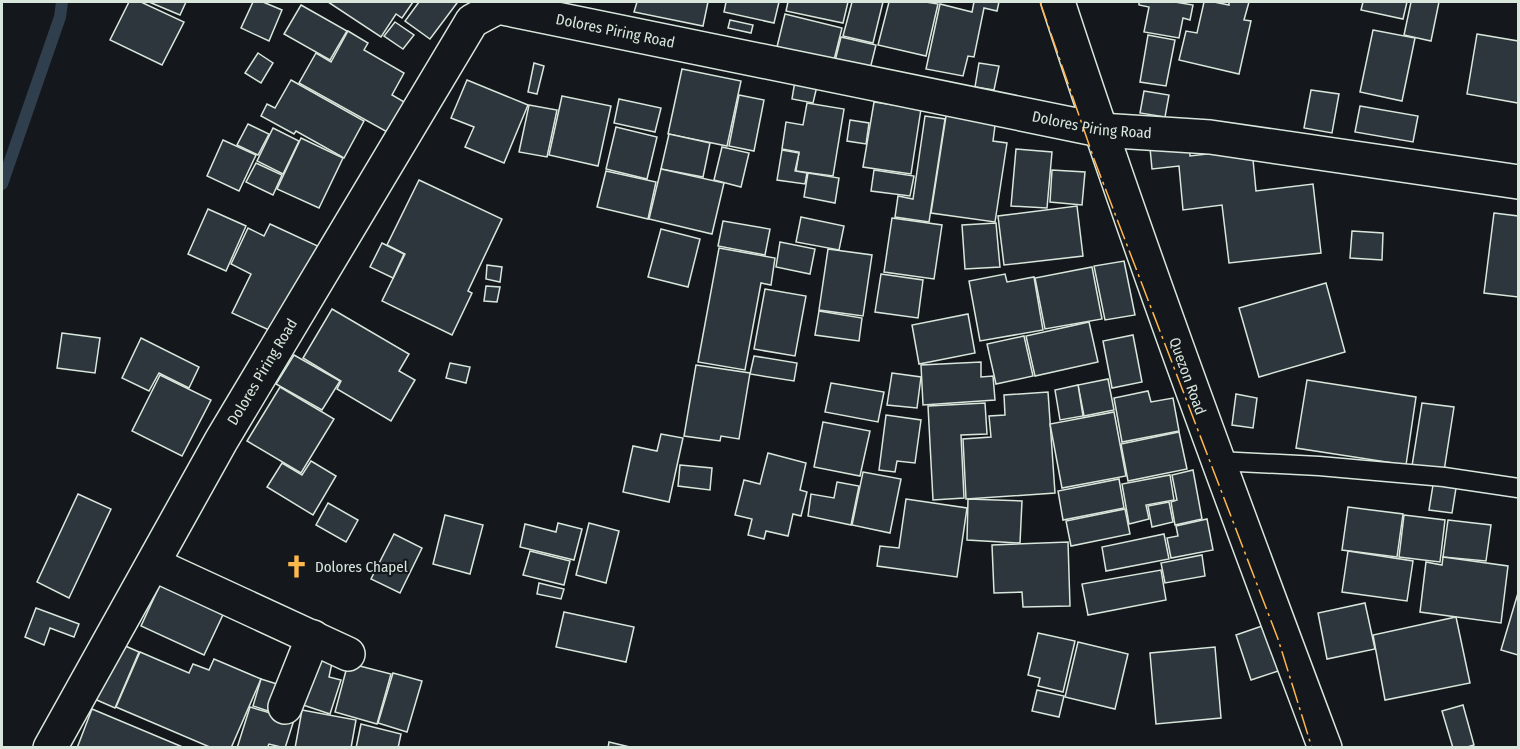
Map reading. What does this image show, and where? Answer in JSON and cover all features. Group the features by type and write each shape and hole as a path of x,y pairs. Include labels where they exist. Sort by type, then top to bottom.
{"street":[{"name":"Quezon Road","path":"1058,2 1100,130 1218,461 1325,747"},
{"name":"Dolores Piring Road","path":"50,747 221,441 472,21 498,7 1100,130 1210,137 1518,182"},
{"path":"153,564 348,654"},
{"path":"285,707 313,637"}],"lane":[{"path":"1218,461 1319,466 1444,477 1518,488"}],"building":[{"path":"129,2 141,2 184,22 162,65 110,40"},
{"path":"149,2 186,2 180,15"},
{"path":"253,2 263,2 282,10 269,41 241,28"},
{"path":"328,2 413,2 402,18 396,14 381,37"},
{"path":"419,2 457,3 430,39 405,21"},
{"path":"637,2 708,2 703,26 634,12"},
{"path":"726,2 779,2 774,23 724,12"},
{"path":"788,2 848,2 843,23 786,11"},
{"path":"852,2 883,2 873,43 843,36"},
{"path":"889,2 938,4 926,56 878,45"},
{"path":"974,2 999,2 997,11 984,8 974,57 968,56 963,76 926,69 940,4 972,12"},
{"path":"1139,2 1175,2 1193,5 1190,20 1183,18 1179,38 1144,32 1149,7 1139,5"},
{"path":"1204,2 1229,5 1229,2 1249,2 1244,20 1251,21 1239,74 1179,60 1186,31 1197,33"},
{"path":"1363,2 1407,2 1403,19 1361,10"},
{"path":"1411,2 1439,2 1431,41 1404,35"},
{"path":"301,5 347,31 330,60 284,34"},
{"path":"785,14 842,28 833,64 776,51"},
{"path":"730,20 753,25 751,33 728,28"},
{"path":"395,22 414,35 403,49 384,36"},
{"path":"1373,30 1415,38 1402,101 1360,92"},
{"path":"348,31 368,43 364,50 404,73 392,95 406,103 389,133 299,83 316,53 331,62"},
{"path":"1477,34 1518,41 1518,103 1467,94"},
{"path":"1148,35 1175,40 1166,86 1140,82"},
{"path":"841,37 876,45 869,73 834,65"},
{"path":"258,53 273,63 261,83 245,73"},
{"path":"534,63 544,66 537,94 528,92"},
{"path":"979,63 999,66 994,90 975,87"},
{"path":"682,69 741,81 727,146 668,134"},
{"path":"291,80 364,121 344,158 296,131 294,134 261,116 267,104 275,108"},
{"path":"467,80 528,105 504,163 465,147 474,127 451,118"},
{"path":"795,81 817,86 813,103 792,99"},
{"path":"1311,90 1339,94 1332,133 1304,128"},
{"path":"1144,91 1169,95 1165,117 1140,113"},
{"path":"739,95 764,100 754,151 729,146"},
{"path":"562,96 611,106 598,166 549,155"},
{"path":"619,99 661,108 655,132 614,123"},
{"path":"874,102 921,109 911,174 863,167"},
{"path":"807,103 844,109 833,176 796,171 799,152 782,149 786,122 803,125"},
{"path":"529,105 557,110 547,157 519,152"},
{"path":"1360,106 1418,116 1413,142 1355,132"},
{"path":"947,110 996,118 993,141 1007,143 995,222 931,213"},
{"path":"925,116 945,119 929,222 895,217 898,196 913,199"},
{"path":"850,120 869,123 866,144 847,141"},
{"path":"248,124 269,134 258,155 237,145"},
{"path":"616,127 657,137 647,179 606,169"},
{"path":"273,128 299,141 283,174 257,161"},
{"path":"669,134 710,143 703,177 661,169"},
{"path":"301,138 343,158 319,208 277,189"},
{"path":"223,140 256,155 239,191 207,176"},
{"path":"1189,144 1190,156 1252,149 1256,191 1313,184 1321,253 1229,263 1222,205 1183,210 1179,166 1152,169 1150,148"},
{"path":"722,147 749,153 741,187 714,180"},
{"path":"1016,149 1052,152 1047,208 1011,206"},
{"path":"782,150 799,153 795,171 807,173 805,184 777,180"},
{"path":"256,163 282,175 273,195 246,182"},
{"path":"661,169 724,183 712,234 649,219"},
{"path":"874,170 914,176 910,196 871,191"},
{"path":"1052,170 1085,172 1082,205 1050,202"},
{"path":"606,171 656,182 648,219 597,207"},
{"path":"808,173 839,178 835,203 804,197"},
{"path":"419,180 502,219 468,291 472,293 452,335 382,301 405,254 387,245"},
{"path":"1077,206 1083,256 1004,265 998,216"},
{"path":"208,209 246,226 226,271 188,254"},
{"path":"1494,213 1518,216 1518,297 1484,293"},
{"path":"801,217 844,226 839,250 796,242"},
{"path":"892,218 942,225 934,279 884,272"},
{"path":"723,221 770,229 765,255 718,246"},
{"path":"996,223 1000,267 965,269 962,225"},
{"path":"270,224 322,248 280,335 232,313 251,274 231,264 248,228 264,236"},
{"path":"661,229 700,239 688,287 648,277"},
{"path":"1352,231 1383,233 1382,260 1350,258"},
{"path":"780,242 815,249 810,274 776,267"},
{"path":"382,243 404,254 393,278 370,267"},
{"path":"719,248 775,258 771,285 761,283 745,370 698,362"},
{"path":"828,249 872,255 863,316 819,310"},
{"path":"1124,261 1135,315 1105,320 1094,266"},
{"path":"487,265 502,267 500,282 486,279"},
{"path":"1092,267 1102,319 1045,329 1035,278"},
{"path":"881,274 923,280 918,318 875,312"},
{"path":"1005,274 1007,282 1034,277 1043,330 980,341 969,281"},
{"path":"1326,283 1345,352 1259,377 1239,308"},
{"path":"486,286 500,287 497,302 484,301"},
{"path":"765,289 806,296 795,356 754,349"},
{"path":"332,309 409,354 399,371 415,380 391,421 337,389 341,381 303,358"},
{"path":"819,311 862,318 859,341 815,335"},
{"path":"968,314 975,353 919,364 912,325"},
{"path":"1089,322 1098,362 1035,376 1026,336"},
{"path":"62,333 100,338 95,373 57,368"},
{"path":"1133,335 1142,382 1112,388 1103,341"},
{"path":"1024,336 1033,376 996,384 987,344"},
{"path":"141,338 199,367 189,388 159,373 149,391 122,378"},
{"path":"294,355 340,381 322,410 276,384"},
{"path":"754,356 797,363 794,381 750,374"},
{"path":"981,362 981,377 993,376 995,400 923,405 921,365"},
{"path":"450,363 470,367 466,383 446,378"},
{"path":"696,365 750,373 739,439 721,436 720,441 684,436"},
{"path":"892,373 921,377 917,408 887,405"},
{"path":"160,375 211,400 182,456 132,431"},
{"path":"1108,379 1114,410 1084,416 1078,385"},
{"path":"1307,380 1416,397 1406,465 1296,448"},
{"path":"831,383 884,392 878,422 825,412"},
{"path":"1078,385 1083,416 1060,420 1055,390"},
{"path":"280,387 334,419 301,473 247,441"},
{"path":"1148,391 1151,402 1173,398 1179,431 1122,442 1114,398"},
{"path":"1048,392 1055,493 966,499 963,439 991,437 989,416 1005,415 1004,395"},
{"path":"1236,394 1257,398 1253,428 1232,425"},
{"path":"985,403 987,434 961,435 964,498 933,500 928,406"},
{"path":"1422,403 1454,407 1444,471 1412,466"},
{"path":"1114,412 1126,476 1062,488 1050,424"},
{"path":"886,415 921,420 915,463 897,461 895,472 879,470"},
{"path":"823,422 870,431 860,476 814,467"},
{"path":"1179,432 1187,469 1128,481 1121,444"},
{"path":"661,434 683,438 669,502 623,492 633,446 657,451"},
{"path":"768,453 806,463 800,490 807,492 801,516 793,514 788,536 766,531 764,539 748,535 752,519 735,515 744,480 760,484"},
{"path":"311,461 336,476 313,515 267,487 282,463 302,475"},
{"path":"680,465 712,468 710,490 678,486"},
{"path":"1193,470 1202,519 1175,525 1171,502 1177,500 1172,475"},
{"path":"863,472 901,479 890,533 852,525"},
{"path":"1170,475 1174,500 1146,505 1149,519 1129,524 1122,484"},
{"path":"1119,479 1124,508 1063,520 1058,491"},
{"path":"837,482 859,486 851,525 808,516 811,494 834,498"},
{"path":"1433,485 1456,488 1452,513 1429,510"},
{"path":"78,494 111,509 69,598 37,582"},
{"path":"906,499 967,508 957,577 877,566 880,546 899,548"},
{"path":"968,499 1022,501 1020,543 967,540"},
{"path":"1169,502 1173,522 1152,527 1148,506"},
{"path":"328,503 358,520 346,542 316,525"},
{"path":"1348,507 1403,514 1397,557 1342,550"},
{"path":"1125,509 1130,534 1071,546 1066,521"},
{"path":"445,515 483,525 470,574 433,564"},
{"path":"1404,515 1445,520 1440,562 1399,557"},
{"path":"1207,519 1213,550 1171,558 1167,538 1178,536 1176,526"},
{"path":"1448,520 1491,525 1486,561 1443,557"},
{"path":"558,523 582,529 574,560 520,547 525,524 556,532"},
{"path":"589,523 619,531 606,583 576,575"},
{"path":"394,534 422,548 400,593 371,579"},
{"path":"1164,534 1169,559 1106,571 1102,547"},
{"path":"1068,542 1070,606 1023,607 1022,592 994,593 992,545"},
{"path":"530,551 570,561 564,585 523,575"},
{"path":"1348,551 1413,561 1407,601 1342,592"},
{"path":"1202,555 1205,576 1165,583 1161,563"},
{"path":"1443,557 1508,566 1501,623 1420,612 1426,562 1442,565"},
{"path":"1161,570 1166,600 1088,615 1082,584"},
{"path":"165,574 228,604 204,655 141,626"},
{"path":"539,583 564,589 561,599 537,594"},
{"path":"1518,593 1518,655 1501,650"},
{"path":"1365,603 1375,649 1327,659 1318,613"},
{"path":"36,608 79,624 74,637 50,628 44,645 25,637"},
{"path":"564,612 634,627 626,662 556,647"},
{"path":"1456,617 1470,683 1385,700 1373,635"},
{"path":"1265,625 1281,670 1251,680 1236,635"},
{"path":"1038,633 1075,641 1063,692 1038,686 1040,678 1028,675"},
{"path":"114,641 139,652 115,708 90,697"},
{"path":"1078,642 1128,654 1115,709 1065,697"},
{"path":"1215,647 1221,718 1156,724 1150,653"},
{"path":"140,652 189,673 193,664 209,670 214,659 261,679 231,748 212,748 116,707"},
{"path":"318,659 332,663 329,677 341,680 330,714 303,705"},
{"path":"348,663 391,674 377,724 335,712"},
{"path":"393,673 422,681 407,732 378,723"},
{"path":"261,679 277,684 268,711 253,706"},
{"path":"1037,690 1064,696 1059,717 1032,711"},
{"path":"1463,705 1474,745 1453,748 1442,711"},
{"path":"250,707 294,720 285,748 269,744 267,748 237,748"},
{"path":"92,709 185,748 77,748"},
{"path":"302,710 356,720 351,748 295,748"},
{"path":"361,724 401,734 398,748 356,748"},
{"path":"609,742 634,748 608,748"}],"waterway":[{"path":"2,184 60,17 62,2"}],"power":[{"path":"1040,2 1094,159 1278,639 1312,748"}],"place":[{"name":"Dolores Chapel","path":"297,567"}]}
